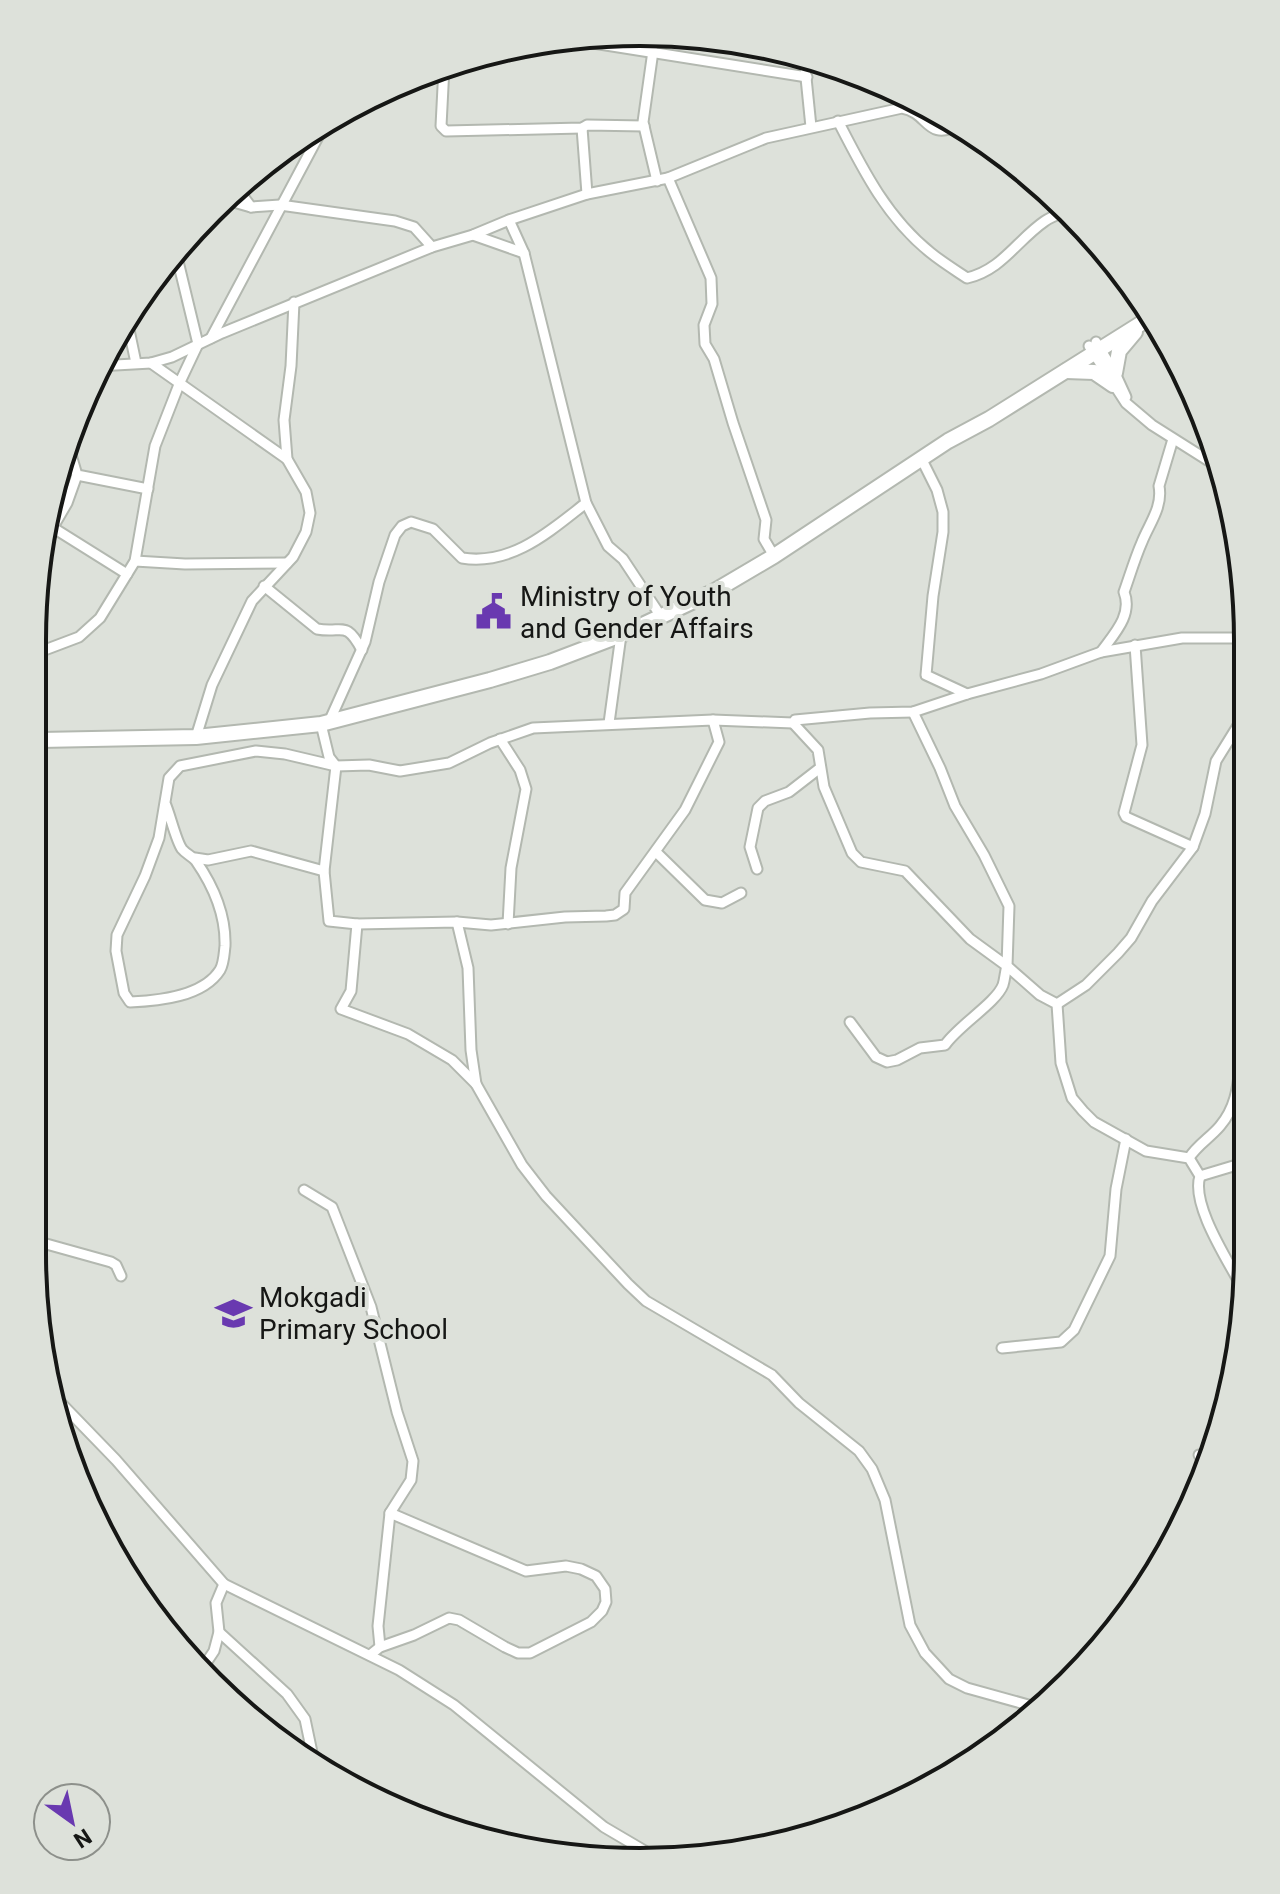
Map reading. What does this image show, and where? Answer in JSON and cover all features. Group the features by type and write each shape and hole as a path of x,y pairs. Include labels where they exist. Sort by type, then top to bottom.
{"highway":[{"path":"948,441 985,414 1139,318"},
{"path":"46,739 196,737 325,723 490,680 550,662 621,635 662,618 774,556 921,458 1064,371 1094,347 1141,322"},
{"path":"1064,371 1094,372 1114,379 1119,351 1143,325"}],"street":[{"path":"621,46 807,77"},
{"path":"653,51 644,126 657,181"},
{"path":"807,70 811,127"},
{"path":"443,80 441,126 444,130 644,126"},
{"path":"114,365 151,363 172,357 294,302 432,247 587,194 668,178 766,138 905,108"},
{"path":"906,109 938,131 947,132"},
{"path":"838,121 865,176 889,211 929,252 967,278 996,265 1045,221 1056,216"},
{"path":"582,128 587,194"},
{"path":"211,338 313,144"},
{"path":"668,178 711,278 712,304 704,325 705,344 714,359 766,520 764,539 774,556"},
{"path":"244,197 251,207"},
{"path":"237,203 251,207 280,205 395,221 414,227 432,247"},
{"path":"509,220 524,253 586,503 608,546 623,559 662,618"},
{"path":"473,235 524,253"},
{"path":"46,649 79,637 100,618 135,561 155,446 198,344 179,265"},
{"path":"287,459 284,412 291,366 294,302"},
{"path":"130,336 136,363"},
{"path":"1094,347 1131,408 1205,458"},
{"path":"151,363 287,459 306,492 310,513 300,545 255,595 212,685 196,737"},
{"path":"1131,408 1205,457"},
{"path":"1101,652 1126,613 1128,602 1124,592 1156,513 1161,492 1159,486 1173,439"},
{"path":"921,458 937,490 943,512 926,675 967,694"},
{"path":"60,511 67,503 77,475 73,463"},
{"path":"77,475 148,489"},
{"path":"586,503 524,548 483,557 462,558 445,538 422,524 411,522 402,526 395,535 379,582 362,650 325,723 329,757 336,766 324,871 328,919 332,923 357,924 457,922 491,925 615,915 624,909 625,893 685,810 719,742 713,720"},
{"path":"56,530 127,574"},
{"path":"135,561 287,563"},
{"path":"264,586 317,629 341,627 349,632 362,650"},
{"path":"609,723 621,635"},
{"path":"165,803 181,849 195,858 219,901 224,920 225,949 221,970 205,985 188,992 130,1002 124,993 119,971 117,935 159,838 169,778 180,766 256,751 336,766 369,765 400,771 436,767 533,728 713,720 793,723 795,720 816,718 913,712 1041,674 1101,652 1182,638 1234,638"},
{"path":"1135,645 1142,745 1124,813 1126,817 1193,847"},
{"path":"850,1022 876,1057 887,1062 920,1048 945,1045 964,1023 996,996 1007,966 1009,906 955,806 913,712"},
{"path":"793,723 818,750 824,787 852,853 861,862 905,871 970,939 1040,995 1057,1004"},
{"path":"1057,1004 1086,985 1125,946 1152,901 1193,847 1205,814 1216,761 1234,732"},
{"path":"500,739 520,770 526,789 511,868 508,924"},
{"path":"757,869 750,847 758,808 765,801 789,792 820,768"},
{"path":"195,858 225,858 251,851 324,871"},
{"path":"656,852 705,900 722,903 741,893"},
{"path":"457,922 468,968 471,1050 476,1084"},
{"path":"357,924 351,991 341,1009 384,1023 427,1043 452,1060 476,1084 522,1165 546,1196 628,1284 646,1301 772,1375 799,1403 859,1451 872,1469 885,1500 910,1625 925,1653 949,1679 967,1688 1027,1705"},
{"path":"1057,1004 1061,1063 1072,1098 1094,1122 1146,1151 1189,1158 1200,1176 1197,1186 1212,1232 1234,1272"},
{"path":"1189,1158 1221,1125 1234,1102"},
{"path":"1002,1348 1061,1342 1074,1330 1110,1256 1116,1189 1126,1139"},
{"path":"1200,1176 1234,1166"},
{"path":"304,1190 332,1207 371,1307 397,1412 413,1461 411,1480 390,1513 378,1626 380,1647"},
{"path":"46,1244 111,1262 121,1276"},
{"path":"66,1409 116,1460 224,1584 261,1605 370,1655 454,1705 604,1827 640,1848"},
{"path":"370,1655 380,1647 449,1618 459,1620 518,1653 530,1653 591,1622 606,1602 605,1589 596,1576 581,1569 566,1566 526,1571 390,1513"},
{"path":"207,1661 214,1651 219,1632 216,1603 224,1584"},
{"path":"219,1632 287,1694 305,1719 311,1749"}],"place":[{"name":"Ministry of Youth and Gender Affairs","path":"494,612"},
{"name":"Mokgadi Primary School","path":"233,1313"}]}
